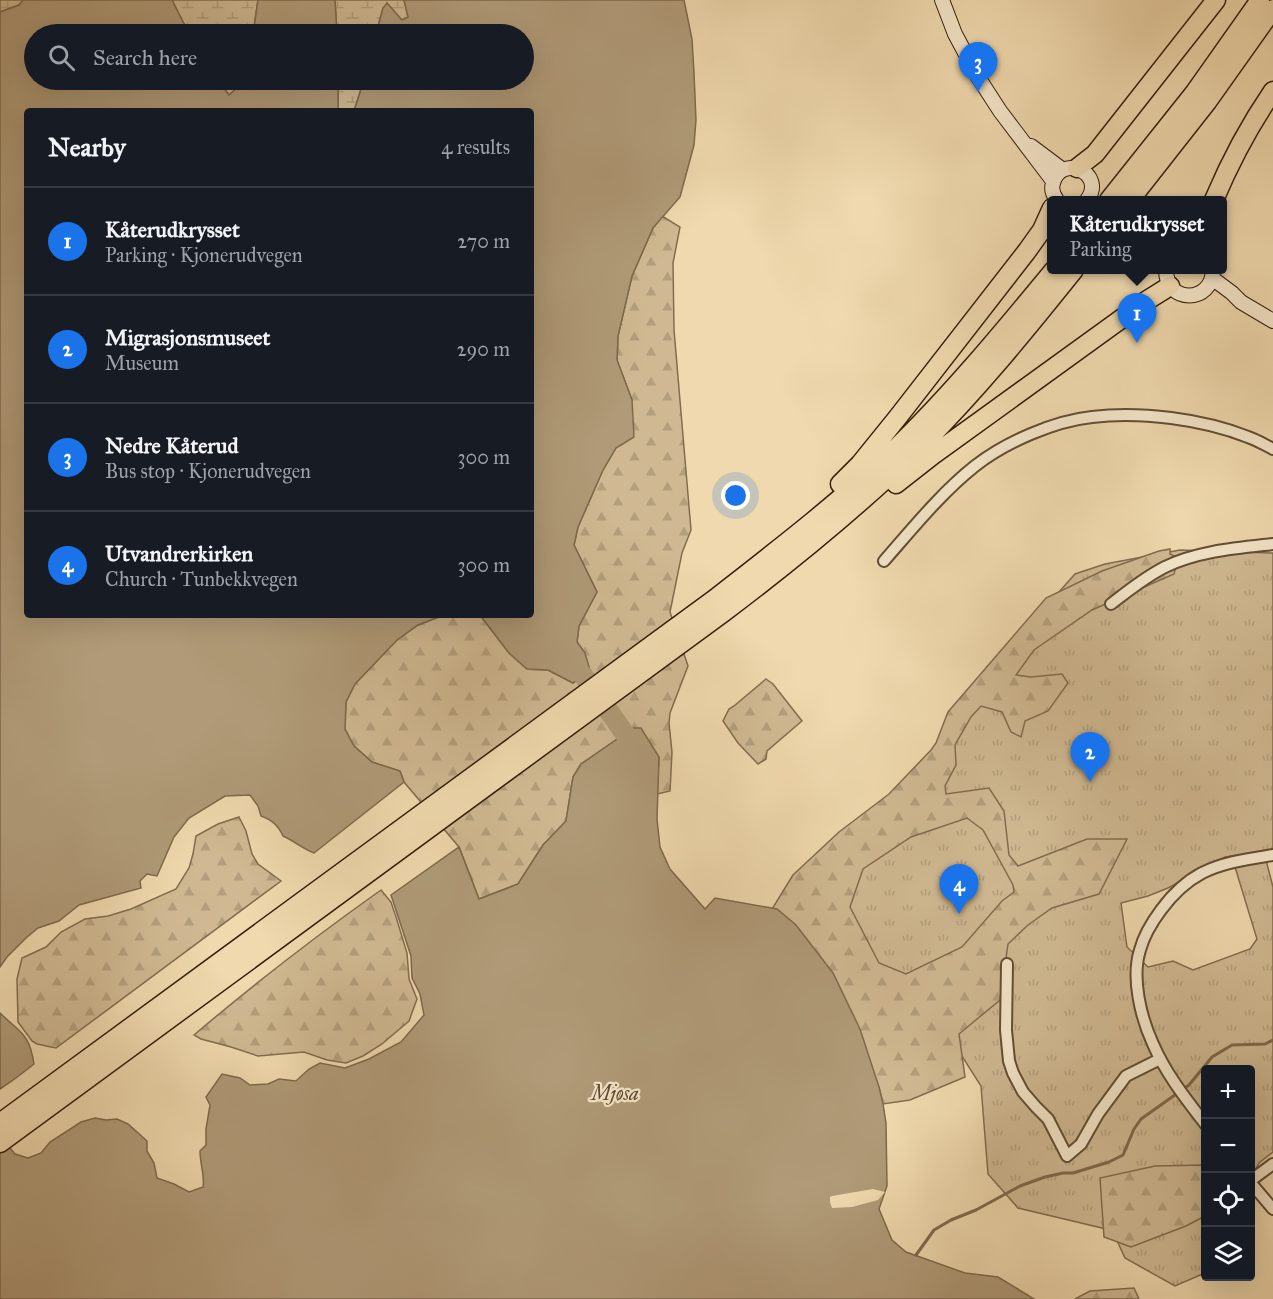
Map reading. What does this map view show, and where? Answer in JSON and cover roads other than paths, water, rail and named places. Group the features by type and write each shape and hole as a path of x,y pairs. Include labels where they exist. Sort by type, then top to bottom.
{"highway":[{"path":"1059,189 1095,154 1216,0"},
{"path":"1132,189 1207,75 1260,0"},
{"path":"1119,196 1132,189 1207,102 1273,9"},
{"path":"1216,196 1238,148 1273,91"},
{"path":"811,534 838,487 892,425 1027,251 1042,230 1047,218"},
{"path":"0,1143 12,1121 574,711 747,594 811,534 928,416 972,368 1051,274"},
{"path":"811,534 886,479 950,416 994,368 1071,274"},
{"path":"811,534 885,493 933,455 1137,307 1168,278"}],"main road":[{"path":"942,0 955,34 978,77 1000,111 1059,189 1086,173 1091,181 1091,196"},
{"path":"1168,278 1176,292 1185,295 1198,294 1210,279 1228,299 1241,302 1273,321"}],"street":[{"path":"884,561 927,512 960,478 977,465 1019,439 1065,423 1090,417 1119,415 1179,419 1248,437 1273,449"},
{"path":"1111,604 1149,576 1173,564 1206,553 1273,544"},
{"path":"1201,1119 1171,1079 1151,1042 1137,990 1137,965 1140,951 1149,927 1168,900 1188,882 1222,864 1273,855"},
{"path":"1007,964 1006,1030 1009,1061 1023,1092 1048,1119 1067,1156 1081,1144 1098,1114 1126,1076 1160,1059"},
{"path":"1255,1178 1273,1164"},
{"path":"1255,1186 1273,1209"}],"water":[{"path":"23,0 172,0 184,24 24,24 24,90 225,90 229,95 235,90 338,90 338,108 24,108 24,618 436,618 418,625 397,640 355,684 346,702 345,729 354,746 372,762 400,771 404,782 314,853 283,836 274,823 261,816 258,806 250,795 225,796 189,818 174,837 157,876 147,874 140,881 141,888 79,905 59,921 38,928 7,957 0,967 0,12 19,5"},
{"path":"258,0 335,0 336,24 254,24"},
{"path":"404,0 684,0 692,39 696,120 694,145 680,197 653,228 632,276 618,336 617,360 632,400 634,437 616,448 603,470 578,527 574,545 597,592 579,626 577,642 585,653 590,670 573,683 548,670 527,669 509,653 482,618 534,618 534,108 355,108 361,90 534,90 534,24 379,24 383,8 387,3 402,20 408,17"},
{"name":"Mjøsa","path":"633,728 641,728 659,757 657,819 660,847 670,869 705,909 715,898 777,909 796,925 833,973 860,1029 883,1104 886,1123 887,1186 879,1209 892,1240 906,1252 965,1273 998,1277 1034,1299 0,1299 0,1136 15,1154 28,1158 41,1153 50,1142 81,1122 95,1118 117,1119 128,1124 147,1141 147,1151 154,1163 157,1178 189,1192 203,1187 200,1151 206,1145 210,1105 206,1097 222,1074 240,1078 250,1085 268,1084 279,1079 296,1081 320,1063 345,1068 369,1059 401,1042 424,1015 420,994 412,978 411,956 391,895 459,847 479,899 518,884 543,845 566,821 573,777 581,764"},
{"path":"0,1013 23,1034 32,1053 34,1064 0,1089"}],"waterway":[{"path":"583,675 625,734"},
{"path":"916,1255 934,1230 1020,1186 1045,1177 1073,1173 1109,1162 1123,1155 1141,1119 1189,1085 1212,1057 1232,1045 1265,1044 1273,1040"}],"place":[{"name":"Nedre Kåterud","path":"978,92"},
{"name":"Kåterudkrysset","path":"1137,343"},
{"name":"Migrasjonsmuseet","path":"1090,782"},
{"name":"Utvandrerkirken","path":"959,914"}]}
